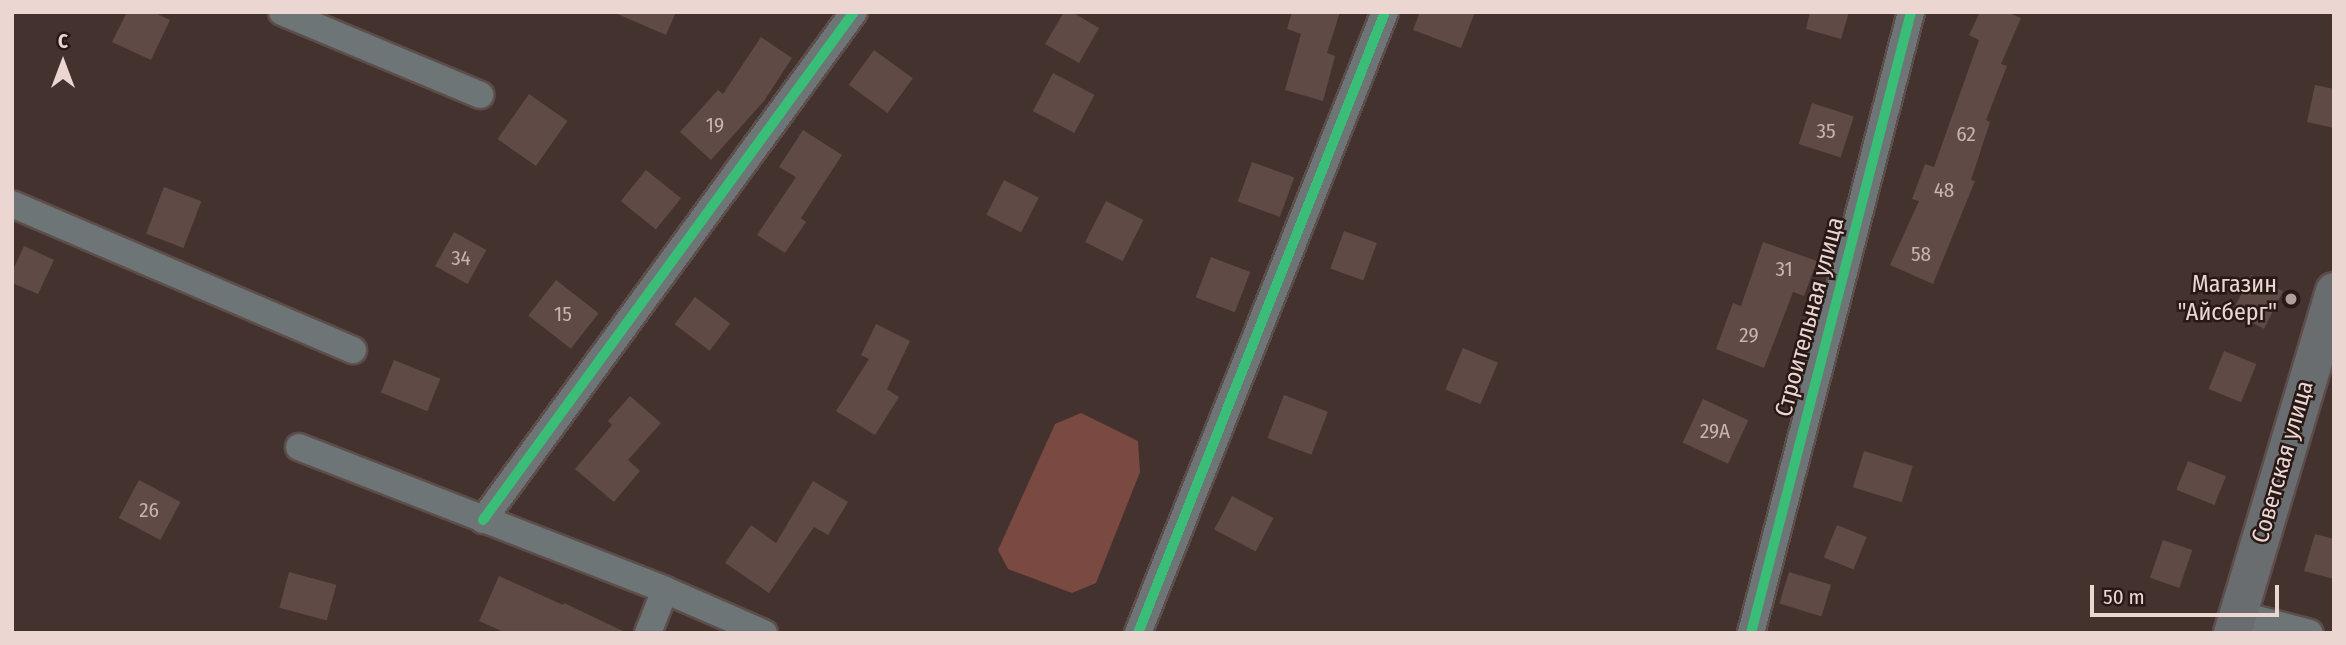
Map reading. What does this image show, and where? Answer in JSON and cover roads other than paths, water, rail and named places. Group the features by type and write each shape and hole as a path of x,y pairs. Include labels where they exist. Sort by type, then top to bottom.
{"main road":[{"name":"Советская улица","path":"2235,624 2334,291"}],"street":[{"path":"282,12 480,95"},
{"path":"483,520 854,12"},
{"path":"1138,633 1385,12"},
{"name":"Строительная улица","path":"1751,633 1911,12"},
{"path":"12,204 353,350"},
{"path":"299,447 664,590 764,633"},
{"path":"648,633 664,590"},
{"path":"2235,624 2310,633"}],"place":[{"name":"Магазин \"Айсберг\"","path":"2291,299"}]}
